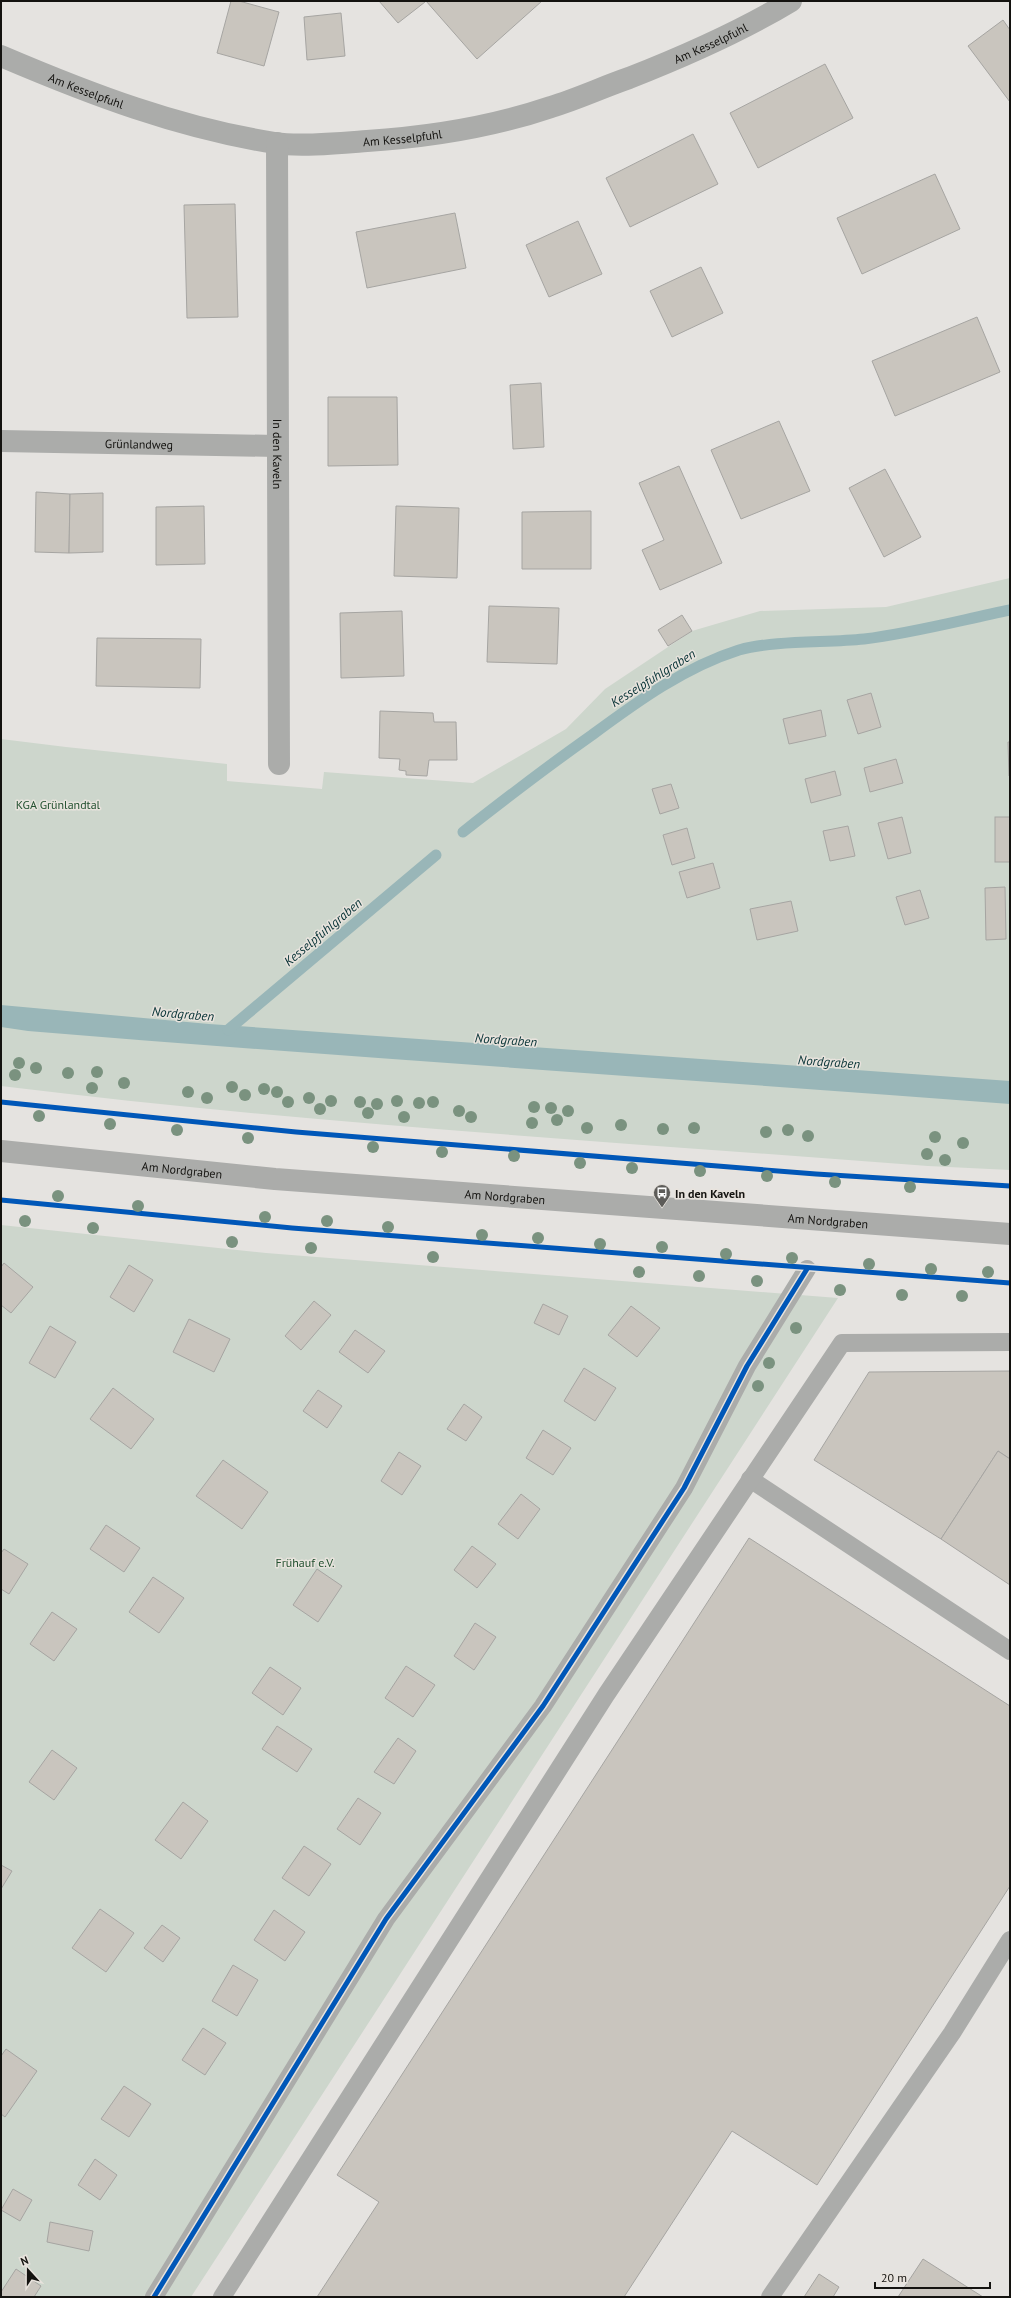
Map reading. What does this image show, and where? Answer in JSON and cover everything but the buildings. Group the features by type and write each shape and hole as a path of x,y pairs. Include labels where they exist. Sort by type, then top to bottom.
{"street":[{"name":"Am Kesselpfuhl","path":"1,56 124,106 183,123 277,143 343,143 408,138 473,128 535,112 665,64 715,42 791,1"},
{"name":"In den Kaveln","path":"277,143 276,446 279,764"},
{"name":"Grünlandweg","path":"1,442 276,446"},
{"name":"Am Nordgraben","path":"1,1151 275,1179 1010,1234"}],"lane":[{"path":"154,2297 386,1919 543,1706 684,1488 747,1366 807,1268"},
{"path":"222,2297 606,1696 842,1343 1010,1342"},
{"path":"750,1479 1010,1651"},
{"path":"770,2297 952,2034 1010,1940"}],"green space":[{"name":"KGA Grünlandtal","path":"1010,578 1010,1170 928,1166 348,1122 1,1086 1,739 227,764 227,781 322,789 324,772 473,783 566,729 605,689 692,631 760,611 886,607"},
{"name":"Frühauf e.V.","path":"1,1225 266,1253 838,1298 191,2297 1,2297"}],"water":[{"path":"1,1005 209,1024 1010,1081 1010,1104 28,1031 1,1027"}],"waterway":[{"name":"Kesselpfuhlgraben","path":"463,832 609,722 644,698 681,675 719,657 739,650 768,645 864,639 919,630 1010,610"},
{"name":"Kesselpfuhlgraben","path":"228,1030 436,855"}],"cycle path":[{"path":"1,1102 296,1132 816,1174 1010,1186"},
{"path":"1,1200 292,1228 1010,1283"},
{"path":"154,2297 386,1919 543,1706 684,1488 747,1366 807,1269"}],"place":[{"name":"In den Kaveln","path":"662,1208"}],"water label":[{"name":"Nordgraben","path":"183,1014"},
{"name":"Nordgraben","path":"506,1040"},
{"name":"Nordgraben","path":"829,1062"}]}
